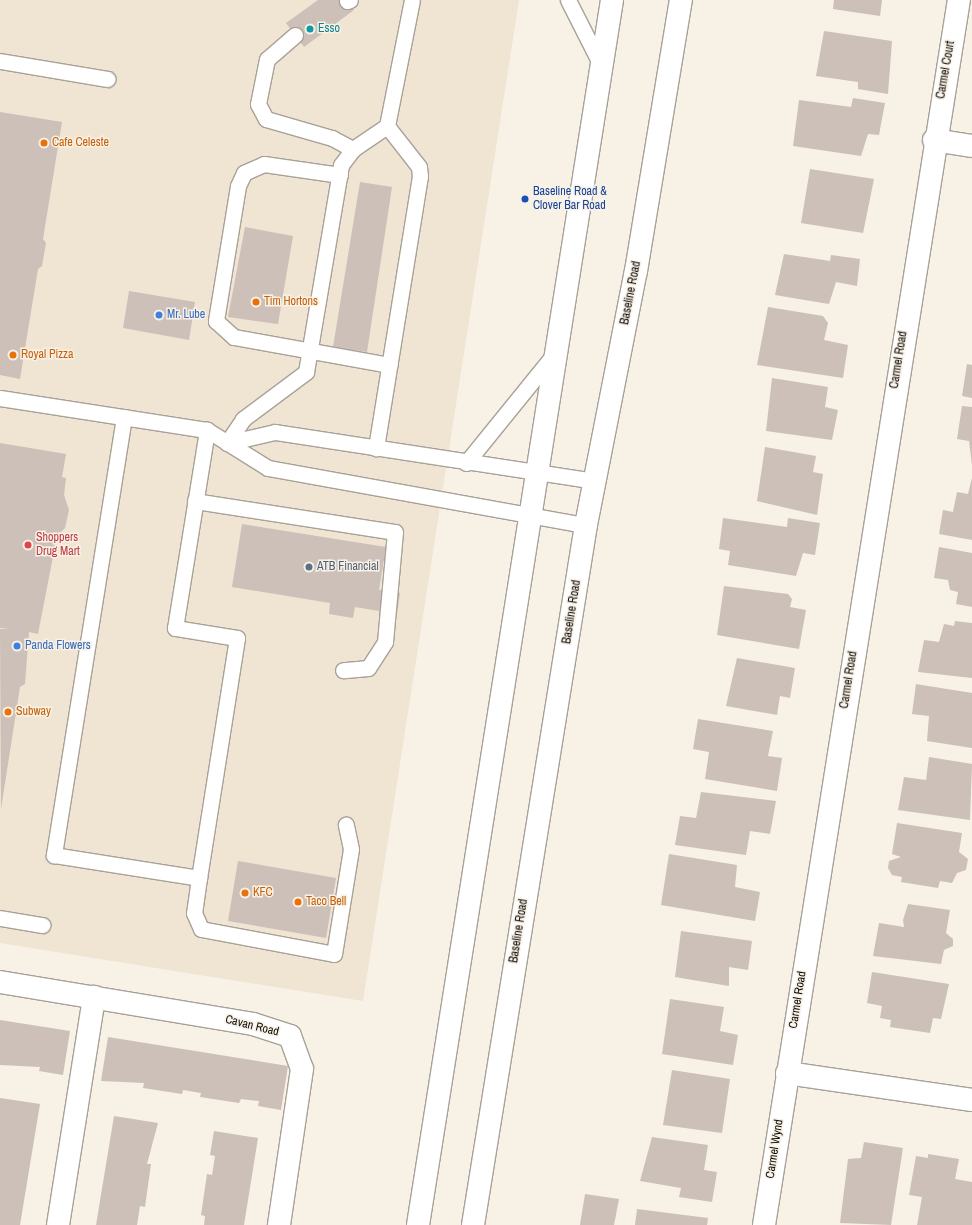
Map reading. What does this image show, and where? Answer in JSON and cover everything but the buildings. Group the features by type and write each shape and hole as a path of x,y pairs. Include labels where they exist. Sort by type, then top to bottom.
{"main road":[{"path":"418,1225 612,0"},
{"name":"Baseline Road","path":"473,1225 586,525 636,271 681,0"},
{"name":"Carmel Court","path":"934,140 959,0"},
{"path":"934,140 972,146"},
{"name":"Carmel Road","path":"787,1073 934,140"},
{"name":"Cavan Road","path":"0,982 253,1024 290,1036 302,1069 279,1225"},
{"path":"58,1225 94,997"},
{"path":"787,1073 972,1100"},
{"name":"Carmel Wynd","path":"764,1225 787,1073"}],"lane":[{"path":"227,443 235,428 252,412 302,377 309,353 340,175 346,156 353,149 387,126 412,0"},
{"path":"568,0 602,67"},
{"path":"295,34 267,59 258,104 266,119 332,138 353,149"},
{"path":"0,61 107,79"},
{"path":"376,448 420,176 419,167 387,126"},
{"path":"340,175 264,164 244,173 238,186 216,321 234,337 309,353 390,365"},
{"path":"466,463 556,352"},
{"path":"0,398 207,430 268,468 586,525"},
{"path":"124,417 54,855 199,878"},
{"path":"207,430 175,628 237,638 194,913 201,929 334,954 351,849 346,825"},
{"path":"227,443 275,432 466,463 538,471 595,481"},
{"path":"196,501 395,532 385,642 368,668 343,670"},
{"path":"0,918 42,925"}],"shaded area":[{"path":"0,0 519,0 363,1001 0,943"}],"place":[{"name":"Esso","path":"310,29"},
{"name":"Cafe Celeste","path":"44,143"},
{"name":"Baseline Road & Clover Bar Road","path":"525,199"},
{"name":"Tim Hortons","path":"256,302"},
{"name":"Mr. Lube","path":"159,315"},
{"name":"Royal Pizza","path":"13,355"},
{"name":"Shoppers Drug Mart","path":"28,545"},
{"name":"ATB Financial","path":"309,567"},
{"name":"Panda Flowers","path":"17,646"},
{"name":"Subway","path":"8,712"},
{"name":"KFC","path":"245,893"},
{"name":"Taco Bell","path":"298,902"}]}
